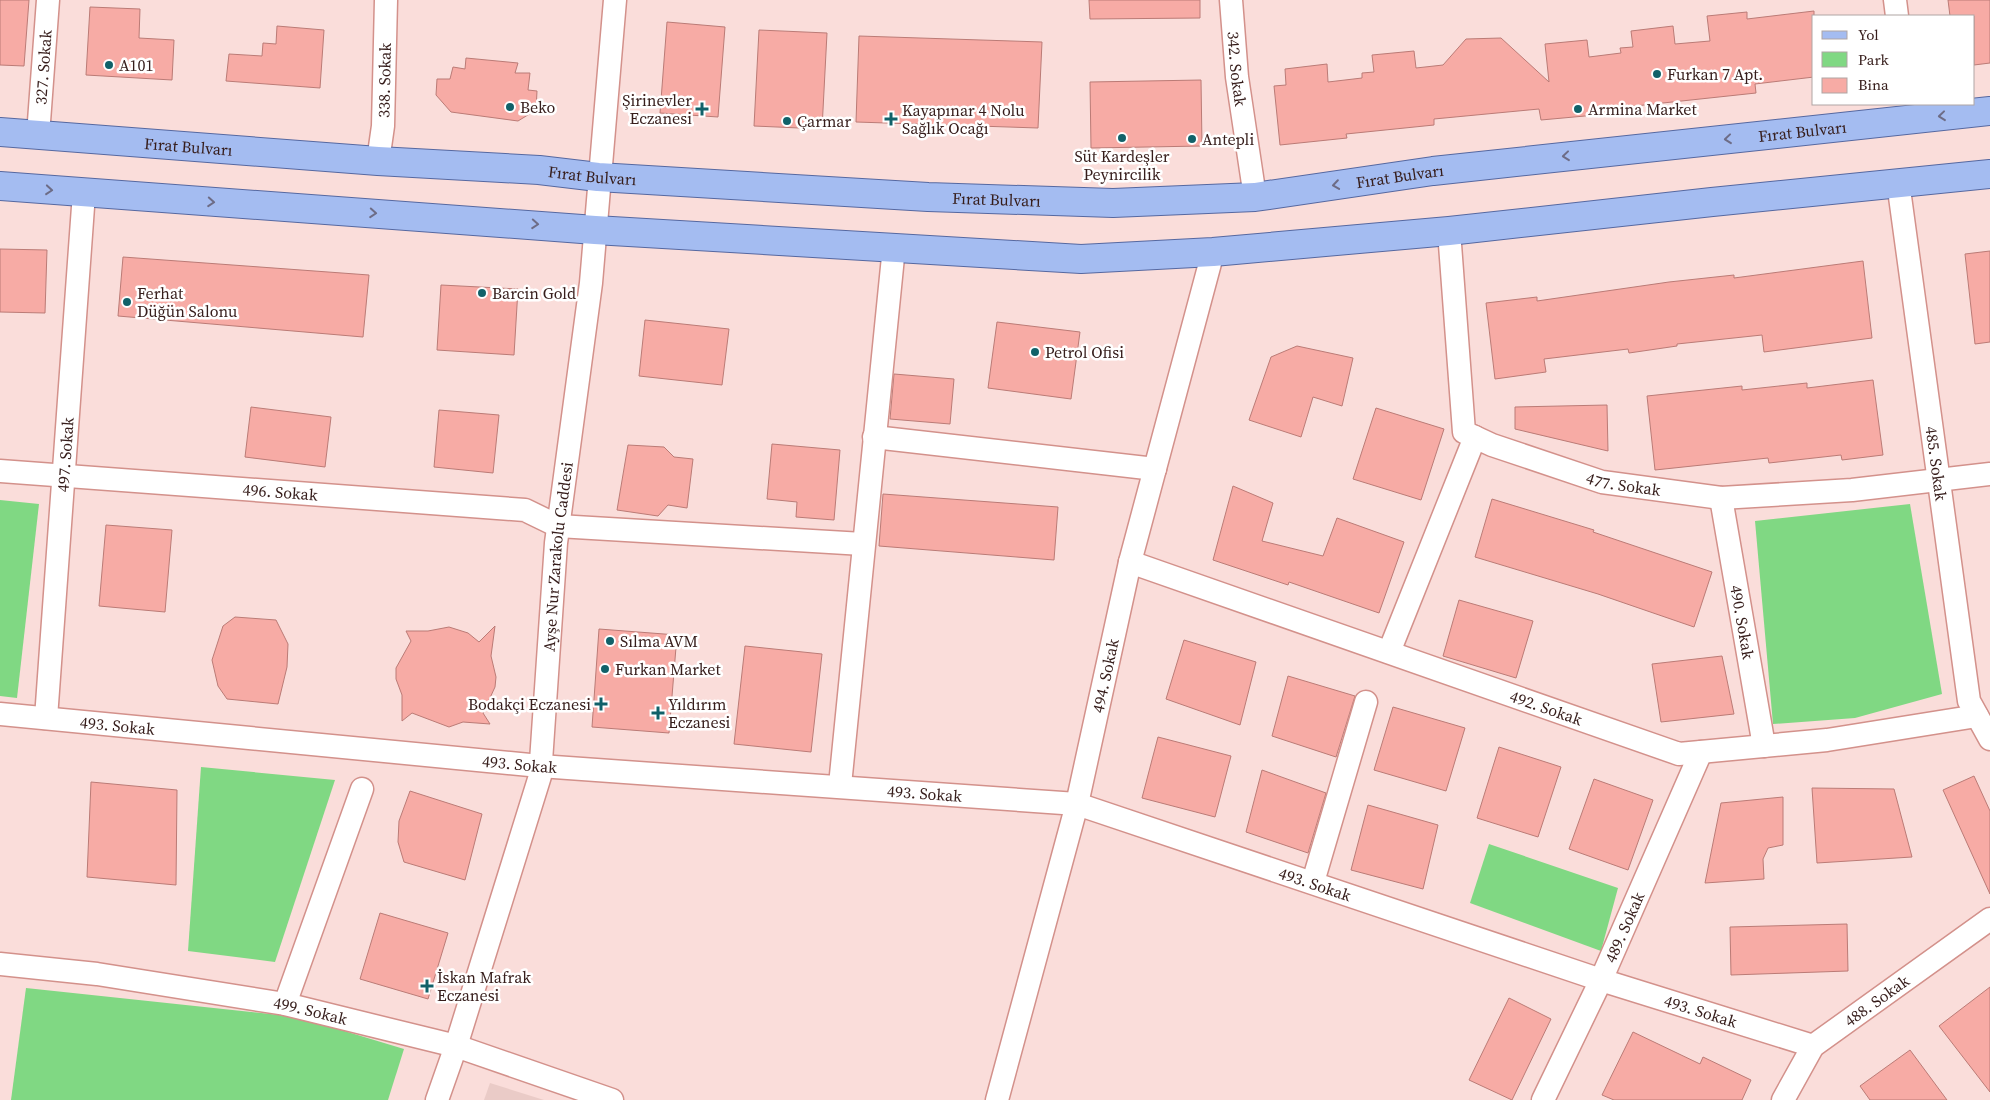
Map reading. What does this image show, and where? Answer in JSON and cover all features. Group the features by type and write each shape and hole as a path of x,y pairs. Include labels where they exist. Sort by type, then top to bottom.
{"main road":[{"name":"Fırat Bulvarı","path":"0,132 378,161 539,170 598,177 928,197 1085,203 1255,197 1432,171 1907,112 1990,111"},
{"path":"0,186 595,230 894,246 1081,259 1213,252 1449,231 1898,182 1990,174"}],"street":[{"name":"327. Sokak","path":"38,134 48,0"},
{"name":"338. Sokak","path":"378,161 383,126 386,0"},
{"name":"Ayşe Nur Zarakolu Caddesi","path":"437,1100 456,1046 540,776 558,526 591,283 598,177 615,0"},
{"name":"342. Sokak","path":"1231,0 1237,77 1255,197"},
{"path":"1895,0 1897,15"},
{"name":"485. Sokak","path":"1898,182 1969,701 1990,739"},
{"name":"497. Sokak","path":"46,718 84,193"},
{"path":"1389,652 1475,437 1464,432 1449,231"},
{"path":"840,786 862,544 894,246"},
{"name":"494. Sokak","path":"997,1100 1078,804 1130,562 1213,252"},
{"path":"874,437 1155,469"},
{"name":"477. Sokak","path":"1475,437 1492,445 1602,482 1721,498 1852,490 1990,474"},
{"name":"496. Sokak","path":"0,471 525,510 558,526"},
{"name":"490. Sokak","path":"1721,498 1764,746"},
{"path":"558,526 862,544"},
{"name":"492. Sokak","path":"1130,562 1679,754 1827,740 1977,716"},
{"path":"1313,882 1366,702"},
{"name":"493. Sokak","path":"0,714 540,766 1078,804 1601,980 1813,1046"},
{"name":"489. Sokak","path":"1543,1100 1601,980 1701,752"},
{"path":"285,1004 362,789"},
{"name":"488. Sokak","path":"1783,1100 1813,1046 1990,919"},
{"name":"499. Sokak","path":"0,964 98,974 285,1004 456,1046 612,1100"}],"shaded area":[{"path":"490,1083 544,1100 484,1100"}],"green space":[{"path":"0,500 39,504 17,698 0,696"},
{"path":"1910,504 1942,694 1855,718 1773,724 1755,521"},
{"path":"201,767 335,780 275,962 188,951"},
{"path":"1489,844 1618,888 1601,951 1470,903"},
{"path":"26,988 298,1017 404,1049 388,1100 11,1100"}],"building":[{"path":"0,0 29,0 24,66 0,65"},
{"path":"1089,0 1200,0 1200,18 1090,19"},
{"path":"1948,0 1990,0 1990,63 1975,65 1975,15 1950,15"},
{"path":"90,7 140,9 139,38 174,40 172,80 86,75"},
{"path":"1814,11 1814,15 1812,15 1812,77 1755,84 1756,93 1607,109 1607,114 1541,120 1539,109 1434,119 1434,125 1346,134 1347,138 1280,145 1274,86 1286,85 1285,69 1327,64 1328,82 1362,78 1362,73 1374,72 1372,55 1414,51 1416,68 1443,65 1466,39 1501,38 1549,82 1545,44 1587,40 1589,57 1621,53 1620,48 1633,47 1631,31 1673,26 1675,44 1710,41 1707,16 1747,12 1747,19"},
{"path":"667,22 725,27 718,117 660,113"},
{"path":"277,26 324,30 320,88 226,81 229,54 262,56 263,43 276,44"},
{"path":"759,30 827,33 822,129 754,126"},
{"path":"859,36 1042,42 1038,128 856,122"},
{"path":"466,58 518,63 515,73 530,73 528,90 537,91 536,110 518,121 451,112 436,95 437,79 450,79 453,67 465,69"},
{"path":"1201,80 1202,146 1091,148 1090,82"},
{"path":"0,249 47,250 45,313 0,312"},
{"path":"1990,251 1990,342 1975,344 1965,254"},
{"path":"123,257 369,275 363,337 118,316"},
{"path":"1863,261 1872,338 1764,352 1762,335 1677,344 1677,346 1629,353 1628,349 1544,359 1546,372 1495,379 1486,303 1537,297 1537,301 1669,282 1734,275 1734,278"},
{"path":"441,285 518,289 514,355 437,350"},
{"path":"645,320 729,329 722,385 639,376"},
{"path":"997,322 1080,332 1071,399 988,388"},
{"path":"1297,346 1353,358 1342,406 1313,397 1301,437 1249,420 1271,357"},
{"path":"894,374 954,379 950,424 890,419"},
{"path":"1873,380 1883,455 1842,460 1841,455 1769,463 1768,458 1655,470 1647,396 1742,386 1742,390 1807,383 1807,388"},
{"path":"1607,405 1608,451 1515,429 1515,407"},
{"path":"251,407 331,417 325,467 245,457"},
{"path":"1376,408 1444,429 1421,500 1353,479"},
{"path":"439,410 499,415 493,473 434,467"},
{"path":"772,444 840,450 834,520 796,517 797,502 767,499"},
{"path":"628,445 664,447 674,457 693,459 687,508 668,505 658,516 617,510"},
{"path":"1233,486 1273,503 1262,541 1323,556 1337,518 1404,542 1379,613 1289,582 1288,585 1213,560"},
{"path":"883,494 1058,507 1054,560 879,546"},
{"path":"1492,499 1594,530 1593,532 1712,572 1694,627 1598,594 1475,557"},
{"path":"106,525 172,530 165,612 99,606"},
{"path":"1459,600 1533,621 1516,678 1443,656"},
{"path":"235,617 276,620 288,644 287,667 278,704 227,699 218,686 212,660 223,626"},
{"path":"495,626 491,656 496,677 495,687 483,713 490,724 463,722 449,727 412,713 402,721 402,695 396,679 396,668 411,641 406,631 428,631 449,627 468,633 479,642"},
{"path":"599,629 677,635 669,733 592,727"},
{"path":"1184,640 1256,662 1240,725 1166,699"},
{"path":"745,646 822,654 811,752 734,744"},
{"path":"1722,656 1734,714 1661,722 1652,664"},
{"path":"1288,676 1355,696 1336,757 1272,736"},
{"path":"1393,707 1465,728 1446,791 1374,770"},
{"path":"1158,737 1231,756 1215,817 1142,798"},
{"path":"1499,747 1561,767 1538,837 1477,818"},
{"path":"1262,770 1326,793 1308,853 1246,832"},
{"path":"1974,776 1990,811 1990,894 1943,790"},
{"path":"1594,779 1653,800 1628,870 1569,849"},
{"path":"91,782 177,790 176,885 87,877"},
{"path":"1812,788 1894,789 1912,857 1817,863"},
{"path":"410,791 482,814 465,880 404,862 398,842 399,821"},
{"path":"1783,797 1783,845 1768,848 1763,859 1764,879 1705,883 1721,803"},
{"path":"1368,805 1438,825 1423,889 1351,870"},
{"path":"380,913 448,933 428,999 360,979"},
{"path":"1847,924 1848,971 1731,975 1730,927"},
{"path":"1990,987 1990,1092 1939,1026"},
{"path":"1509,998 1551,1019 1512,1100 1469,1080"},
{"path":"1633,1032 1700,1064 1703,1057 1751,1080 1742,1100 1614,1100 1602,1095"},
{"path":"1910,1050 1947,1100 1870,1100 1860,1086"}],"place":[{"name":"A101","path":"109,65"},
{"name":"Furkan 7 Apt.","path":"1657,74"},
{"name":"Beko","path":"510,107"},
{"name":"Şirinevler Eczanesi","path":"702,109"},
{"name":"Armina Market","path":"1578,109"},
{"name":"Kayapınar 4 Nolu Sağlık Ocağı","path":"891,119"},
{"name":"Çarmar","path":"787,121"},
{"name":"Süt Kardeşler Peynircilik","path":"1122,138"},
{"name":"Antepli","path":"1192,139"},
{"name":"Barcin Gold","path":"482,293"},
{"name":"Ferhat Düğün Salonu","path":"127,302"},
{"name":"Petrol Ofisi","path":"1035,352"},
{"name":"Sılma AVM","path":"610,641"},
{"name":"Furkan Market","path":"605,669"},
{"name":"Bodakçi Eczanesi","path":"601,704"},
{"name":"Yıldırım Eczanesi","path":"658,713"},
{"name":"İskan Mafrak Eczanesi","path":"427,986"}]}
